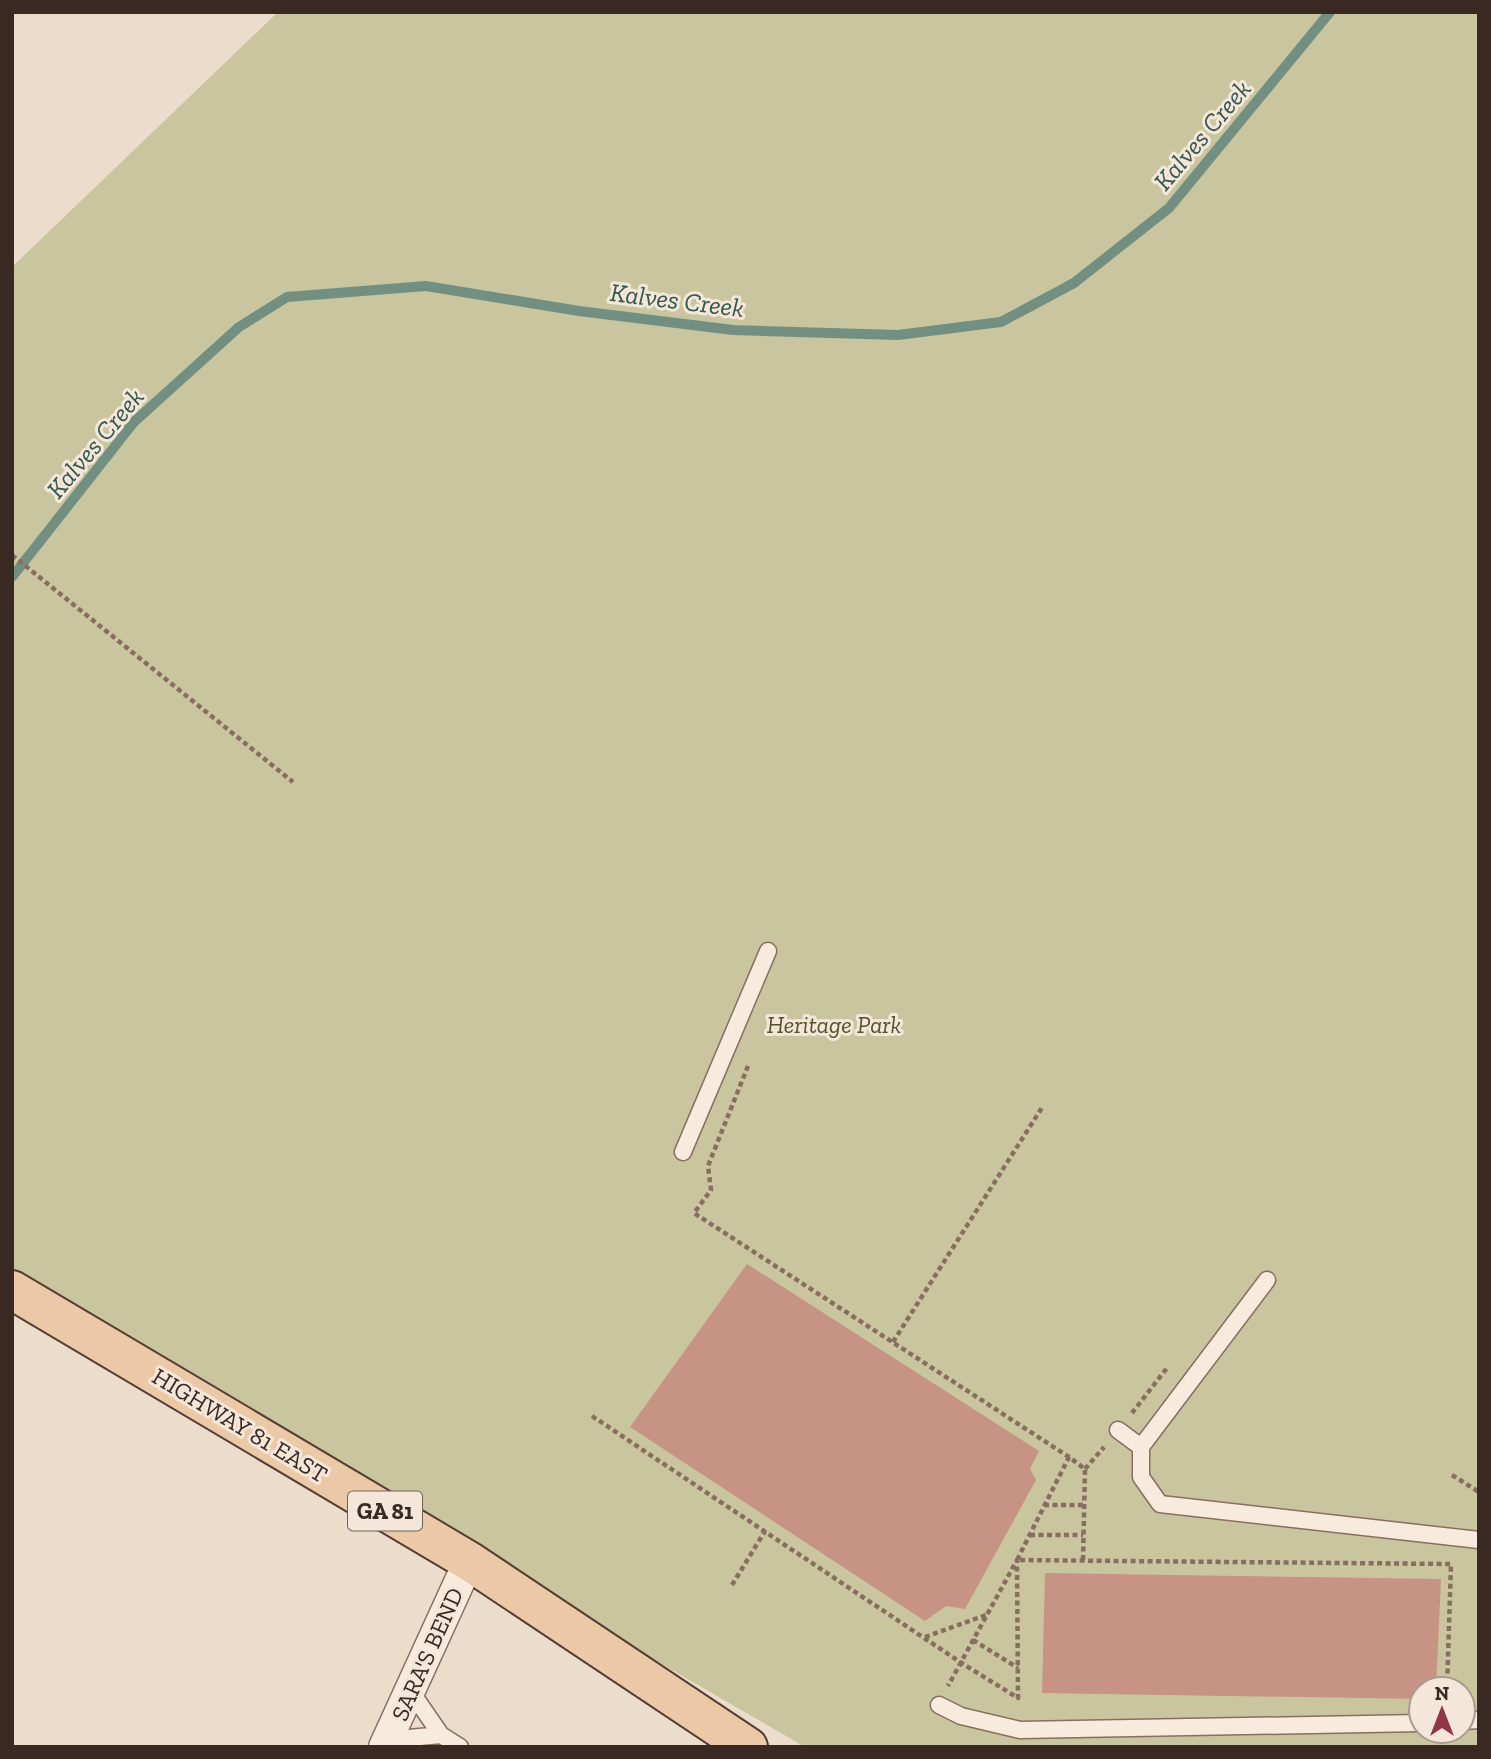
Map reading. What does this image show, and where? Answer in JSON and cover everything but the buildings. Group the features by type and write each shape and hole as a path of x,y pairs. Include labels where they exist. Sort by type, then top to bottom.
{"main road":[{"name":"HIGHWAY 81 EAST","path":"12,1290 469,1561 748,1747"}],"street":[{"name":"SARA'S BEND","path":"386,1744 469,1561"}],"lane":[{"path":"684,1152 768,951"},
{"path":"1267,1280 1141,1447 1141,1477 1160,1504 1479,1541"},
{"path":"1118,1430 1141,1447"},
{"path":"410,1690 441,1735 460,1747"},
{"path":"939,1705 961,1716 1020,1730 1407,1723"},
{"path":"386,1744 441,1735"}],"path":[{"path":"12,555 293,782"},
{"path":"749,1064 708,1166 711,1190 694,1213 1085,1469 1083,1560"},
{"path":"893,1342 1043,1106"},
{"path":"1118,1430 1169,1366"},
{"path":"592,1416 1018,1698 1017,1560"},
{"path":"960,1661 1017,1560 1069,1457"},
{"path":"1452,1475 1479,1492"},
{"path":"1044,1505 1084,1506"},
{"path":"733,1585 765,1531"},
{"path":"1030,1535 1083,1535"},
{"path":"1017,1560 1451,1564 1447,1675"},
{"path":"925,1637 987,1615"},
{"path":"973,1640 1018,1668"}],"green space":[{"name":"Heritage Park","path":"278,12 1479,12 1479,1747 805,1747 12,1288 12,267"}],"waterway":[{"name":"Kalves Creek","path":"12,577 134,422 239,327 287,297 426,286 579,311 733,330 898,335 1001,322 1074,283 1169,208 1330,12"}]}
